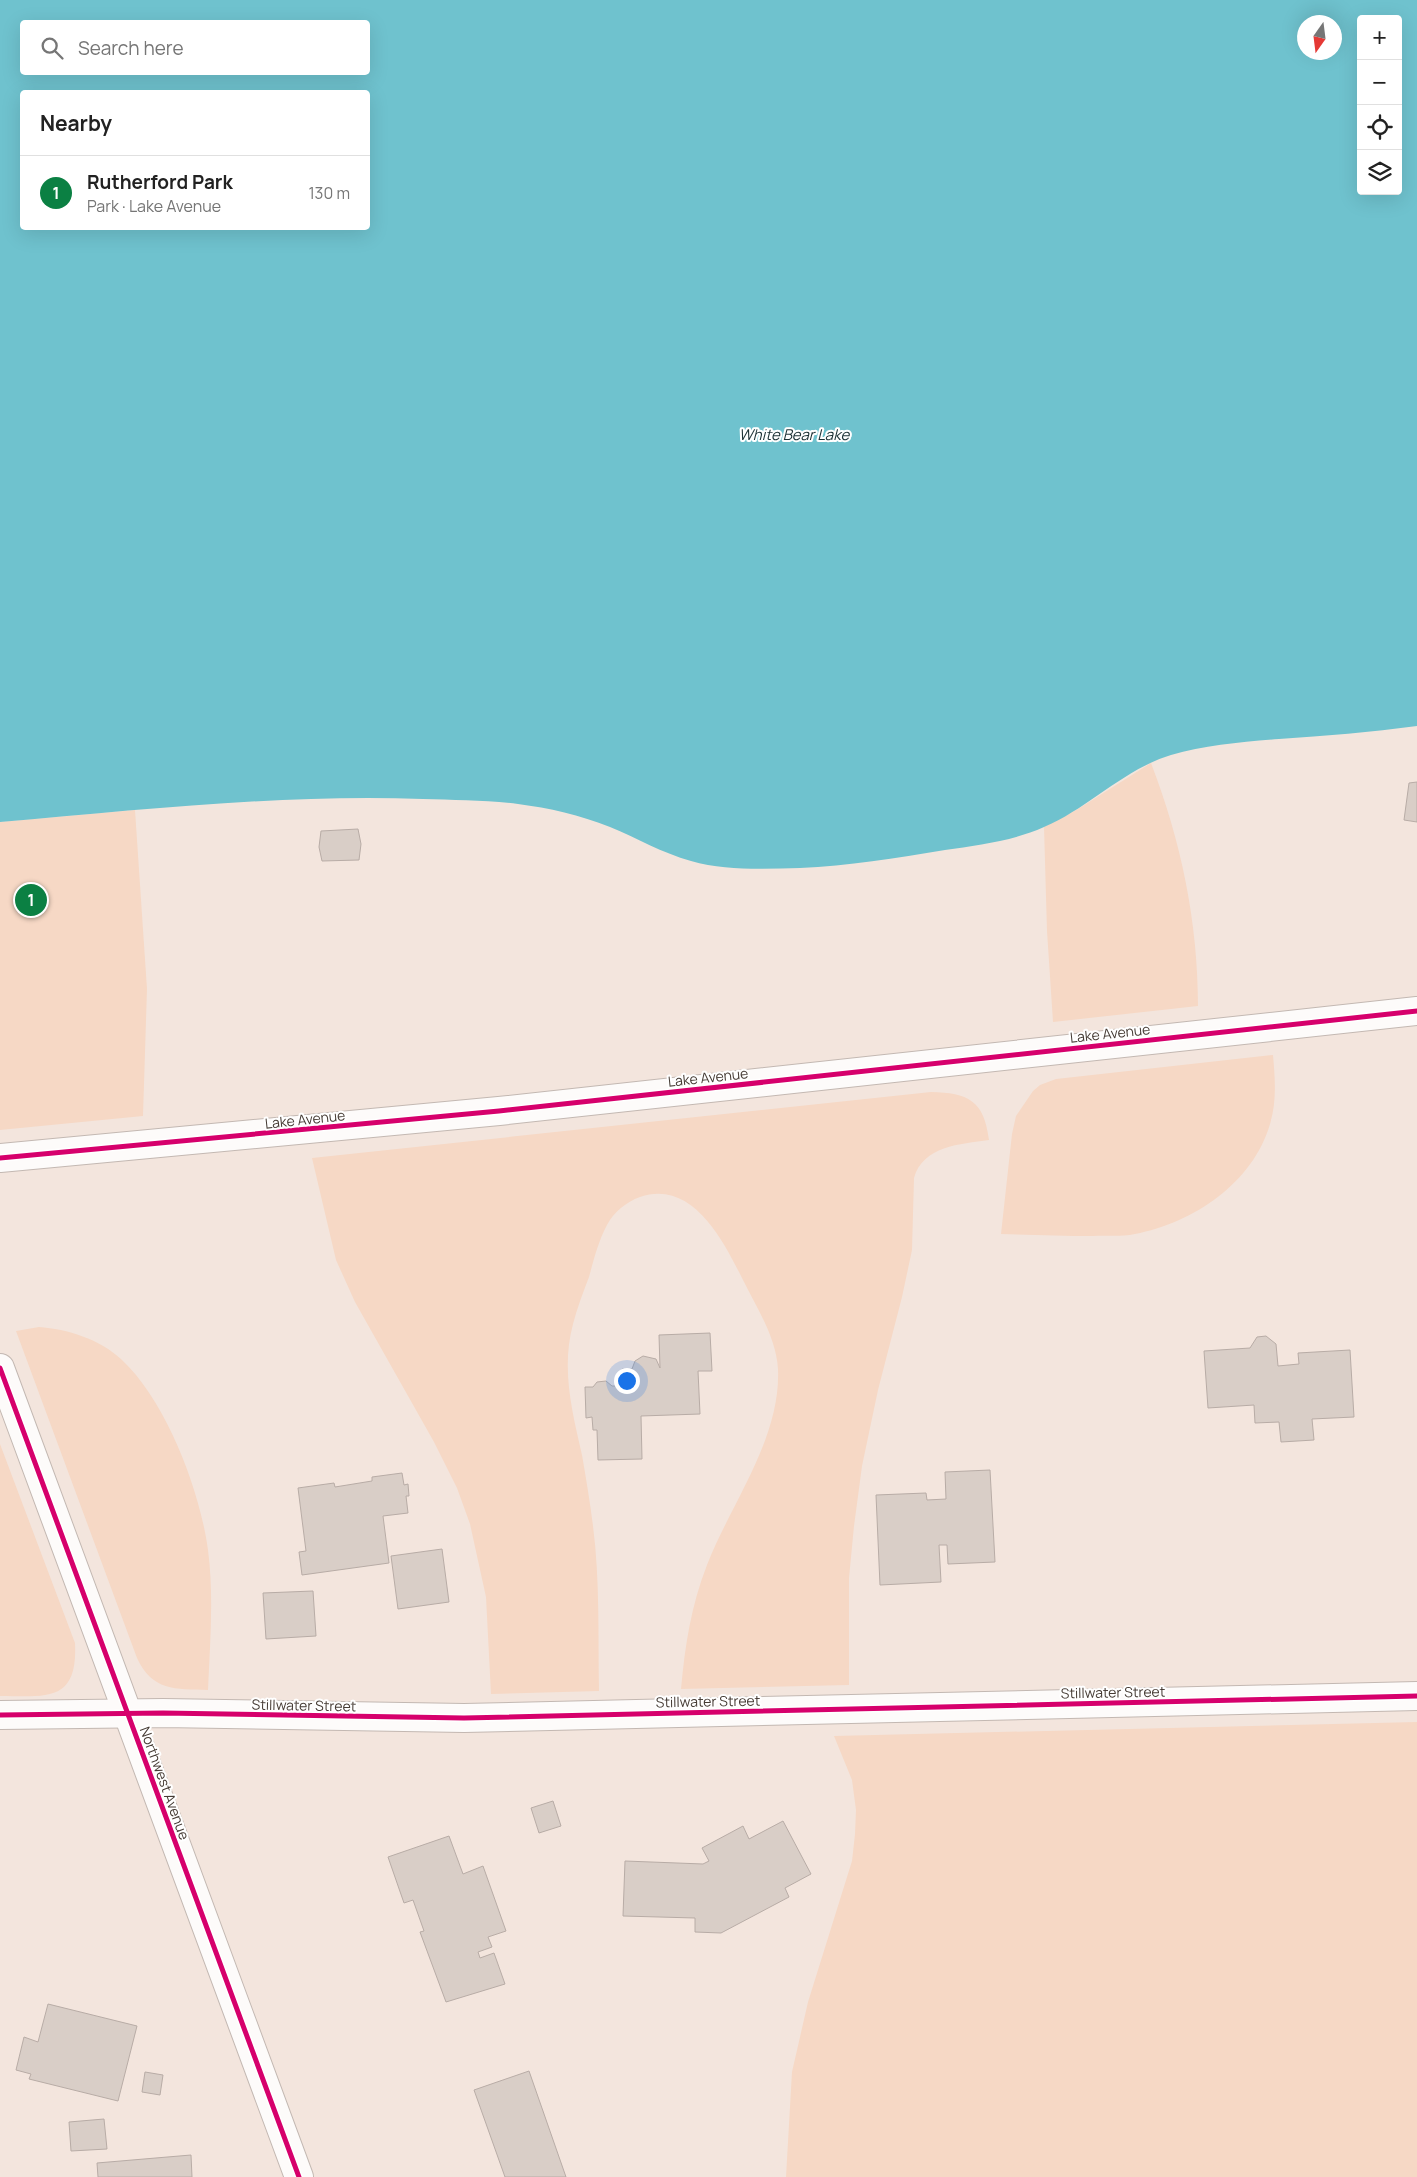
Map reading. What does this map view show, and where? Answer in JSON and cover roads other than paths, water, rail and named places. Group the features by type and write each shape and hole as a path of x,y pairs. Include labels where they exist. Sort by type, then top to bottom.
{"street":[{"name":"Lake Avenue","path":"0,1158 527,1108 1417,1011"},
{"name":"Northwest Avenue","path":"0,1368 299,2177"},
{"name":"Stillwater Street","path":"0,1715 127,1714 464,1718 1417,1696"}],"water":[{"name":"White Bear Lake","path":"0,0 1417,0 1417,726 1211,746 1171,755 1138,769 1060,819 1020,836 908,856 818,867 745,869 704,864 670,854 599,823 553,810 506,803 370,798 211,804 0,822"}],"place":[{"name":"Rutherford Park","path":"31,900"}]}
